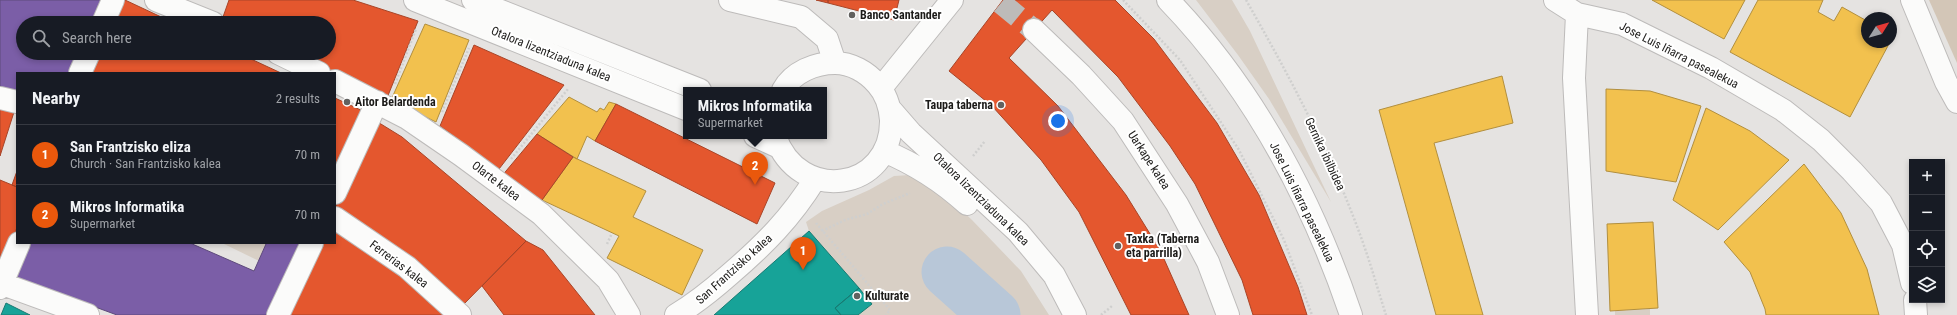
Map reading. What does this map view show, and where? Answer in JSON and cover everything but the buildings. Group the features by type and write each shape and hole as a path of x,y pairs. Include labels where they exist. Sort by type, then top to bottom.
{"street":[{"path":"106,16 113,0"},
{"path":"156,0 196,16"},
{"name":"Otalora lizentziaduna kalea","path":"415,0 683,108"},
{"name":"Otalora lizentziaduna kalea","path":"473,0 692,87"},
{"path":"730,0 801,17 826,39 835,63"},
{"path":"881,88 952,0"},
{"name":"Jose Luis Iñarra pasealekua","path":"1168,0 1193,25 1251,103 1287,166 1318,230 1340,282 1350,315"},
{"name":"Jose Luis Iñarra pasealekua","path":"1555,0 1577,14 1622,24 1711,68 1783,110 1814,135 1852,171 1881,203 1903,245 1909,270"},
{"path":"1912,0 1946,82 1957,102"},
{"path":"1577,14 1574,78 1587,315"},
{"name":"Uarkape kalea","path":"1034,30 1081,75 1127,126 1177,204 1208,262 1228,315"},
{"path":"80,72 86,60"},
{"path":"292,60 317,72"},
{"path":"777,141 785,158 794,167 815,179 842,181 855,177 877,162 884,151 891,131 890,110 887,99 881,88 872,78 861,70 848,65 835,63 816,65 800,72 786,87"},
{"name":"Olarte kalea","path":"336,82 407,118 433,135 541,214 608,280 629,315"},
{"path":"0,98 16,102"},
{"path":"336,191 381,104"},
{"name":"Otalora lizentziaduna kalea","path":"890,110 911,133 1018,232 1054,275 1075,315"},
{"name":"Otalora lizentziaduna kalea","path":"884,151 907,161 948,186 1011,246 1044,286 1060,315"},
{"name":"San Frantzisko kalea","path":"676,315 695,304 757,251 799,206 815,179"},
{"name":"Ferrerias kalea","path":"336,219 407,268 460,315"},
{"path":"19,244 1,285 88,315"},
{"path":"278,315 312,244"},
{"path":"1915,303 1916,315"}],"path":[{"path":"1123,0 1180,60 1239,150 1284,240 1312,315"},
{"name":"Gernika ibilbidea","path":"1246,0 1270,42 1327,155 1362,239 1386,315"},
{"path":"381,104 418,25"},
{"path":"433,135 470,45"},
{"path":"494,180 570,87"},
{"path":"799,206 890,310 886,315"},
{"path":"1101,315 1112,306"}],"shaded area":[{"path":"1196,0 1232,0 1250,31 1331,202 1269,99"},
{"path":"1929,0 1957,0 1957,63"},
{"path":"910,175 935,185 972,220 1021,271 1049,315 858,315 872,304 809,231 806,222 822,211 869,190 894,176"},
{"path":"224,244 266,244 259,261"},
{"path":"1650,309 1650,315 1615,315 1615,311"}],"waterway":[{"path":"947,272 995,315"}],"tunnel":[{"path":"1001,3 1034,30"}],"place":[{"name":"Banco Santander","path":"852,15"},
{"name":"Aitor Belardenda","path":"347,102"},
{"name":"Taupa taberna","path":"1001,105"},
{"name":"Mikros Informatika","path":"755,185"},
{"name":"Taxka (Taberna eta parrilla)","path":"1118,246"},
{"name":"San Frantzisko eliza","path":"803,270"},
{"name":"Kulturate","path":"857,296"}]}
